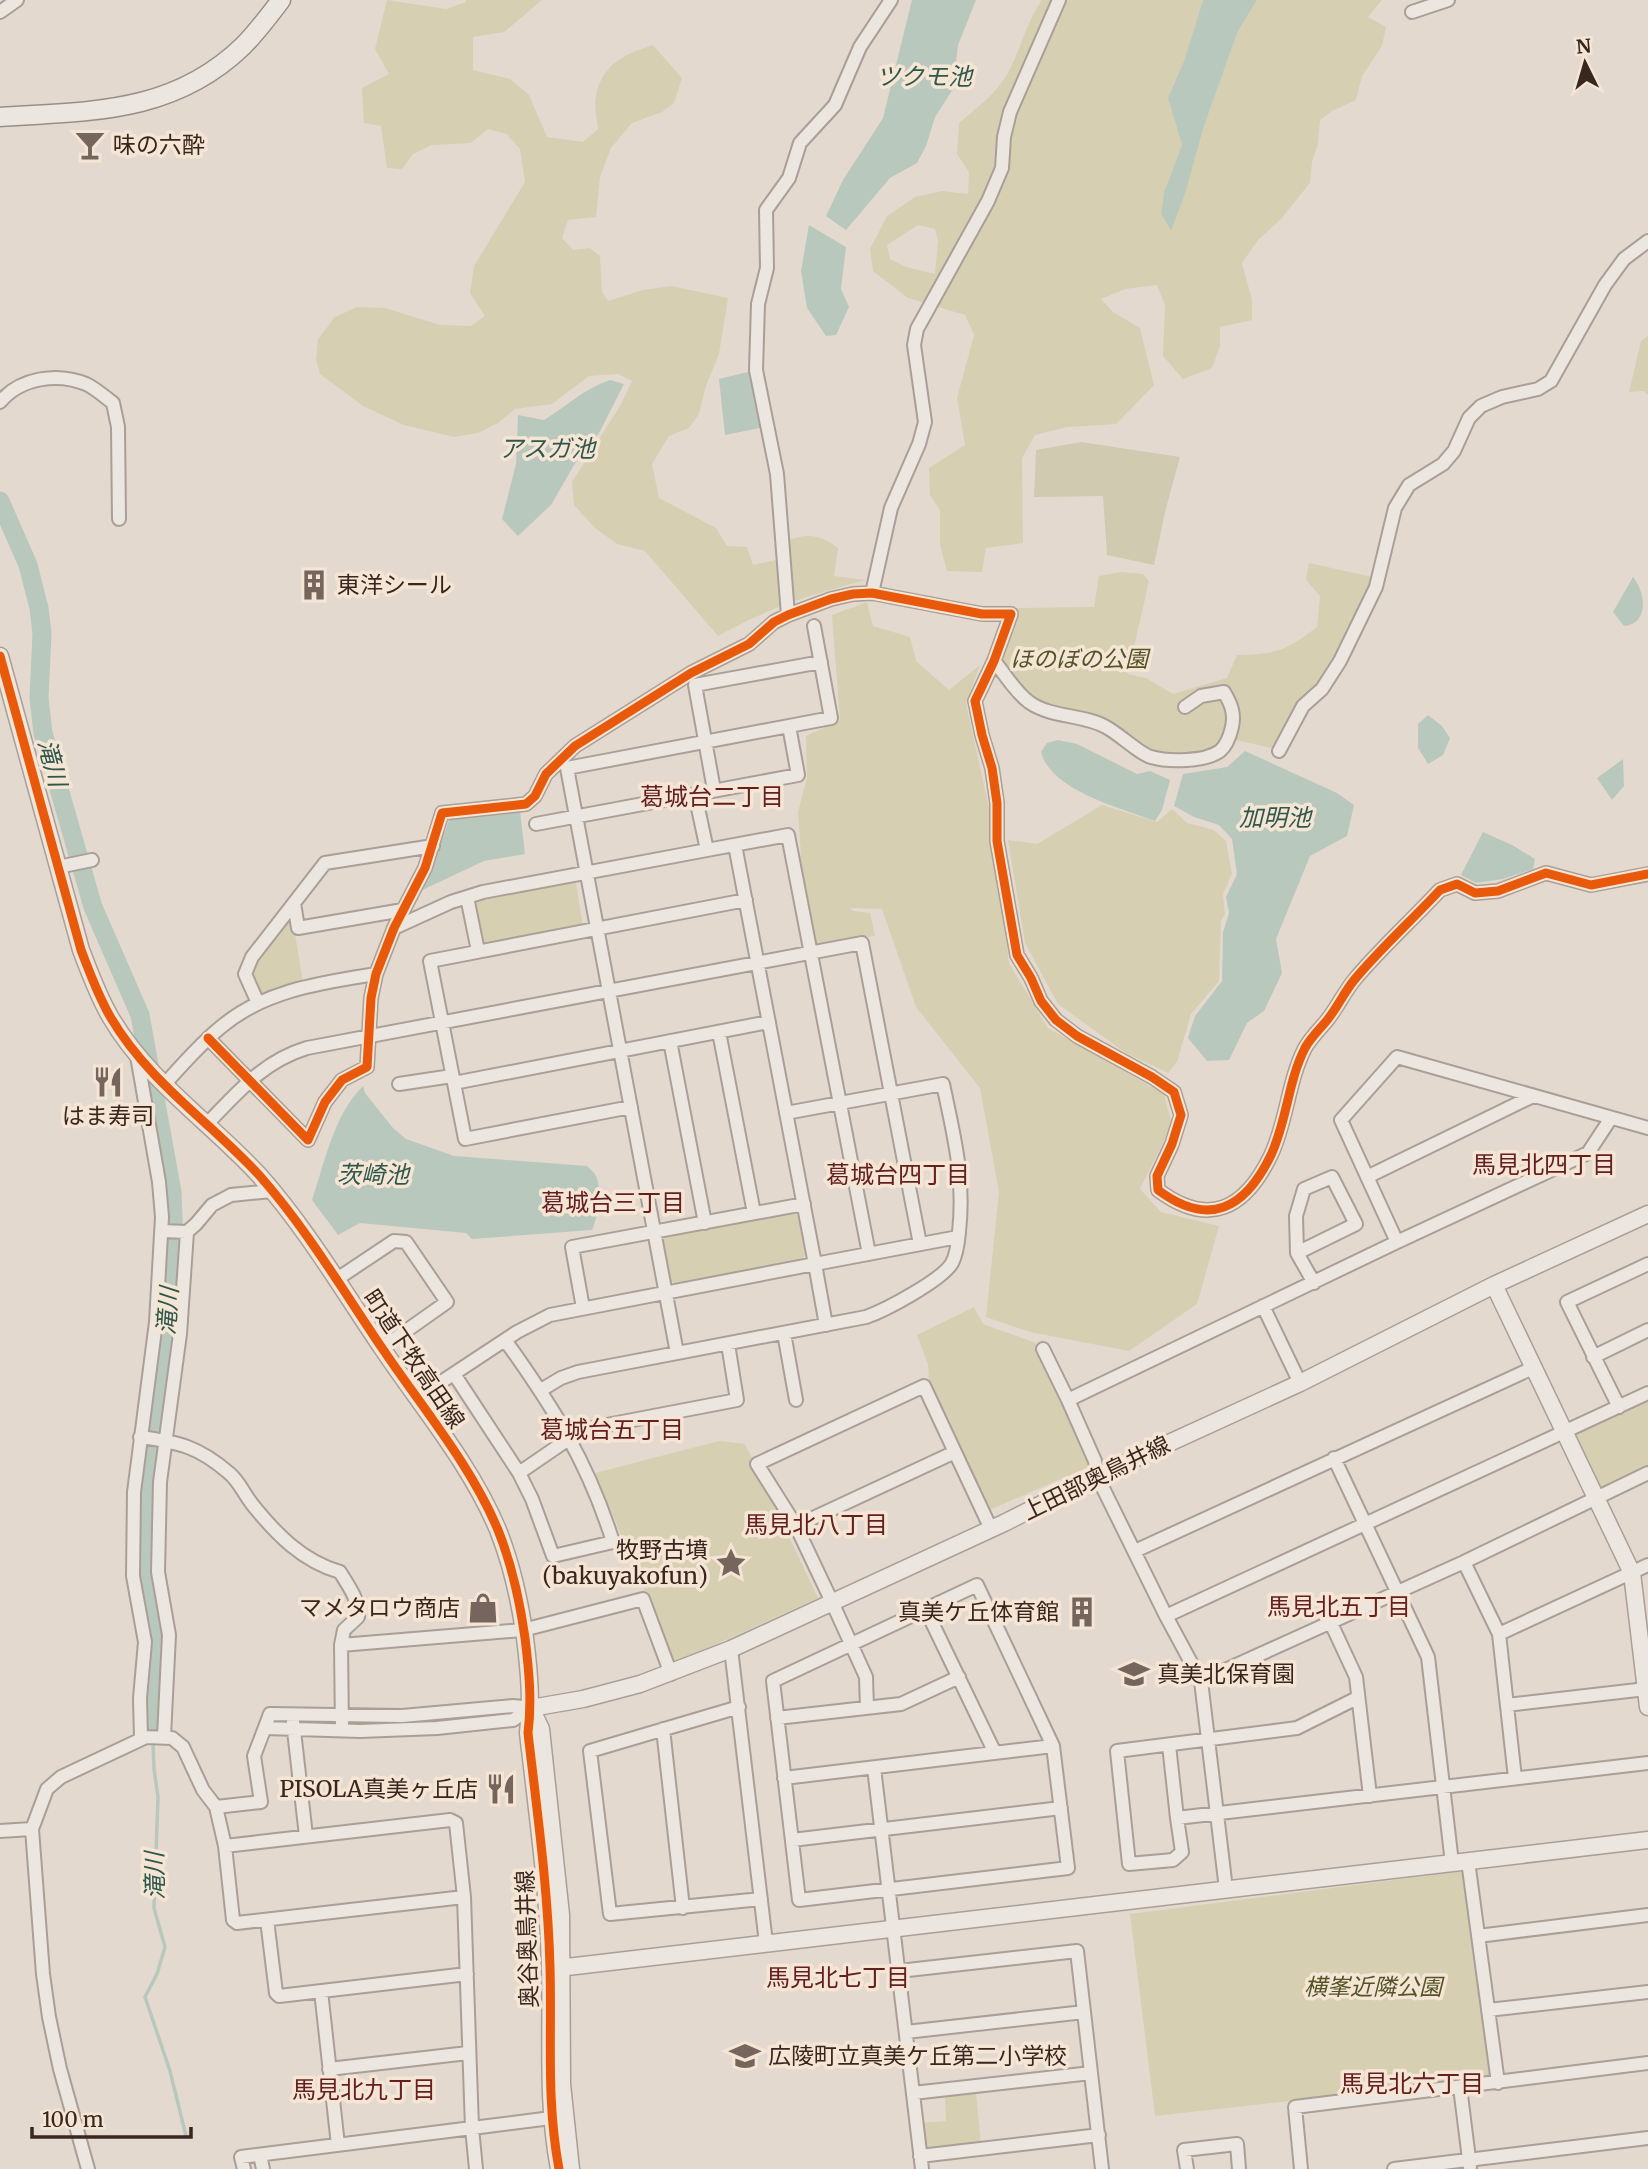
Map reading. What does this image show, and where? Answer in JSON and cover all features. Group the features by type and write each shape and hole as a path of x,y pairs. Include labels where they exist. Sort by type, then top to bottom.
{"main road":[{"path":"0,117 117,109 178,91 212,72 228,59 257,30 281,0"}],"street":[{"path":"0,12 18,0"},
{"path":"788,615 777,474 755,370 758,304 767,268 766,210 789,178 800,143 835,104 860,47 891,0"},
{"path":"872,593 891,508 919,444 925,422 914,345 917,329 988,201 1002,168 1004,137 1010,112 1059,0"},
{"path":"1412,12 1448,0"},
{"path":"1279,751 1303,706 1322,689 1340,661 1376,587 1395,508 1409,485 1443,464 1454,451 1469,418 1480,406 1502,397 1538,389 1551,381 1605,285 1624,259 1648,241"},
{"path":"0,401 8,392 33,380 60,379 87,384 113,403 118,427 119,519"},
{"path":"208,1038 308,1140 325,1102 342,1080 367,1068 376,974 394,928 417,886 433,846 442,813 526,804 535,796 546,774 575,746 691,673 749,645 774,622 831,599 853,594 872,593 982,614 1011,614 994,661 975,701 998,803 997,841 1017,955 1041,1002 1056,1020 1077,1036 1174,1092 1181,1115 1172,1144 1157,1176 1158,1190 1195,1210 1214,1212 1236,1200 1254,1181 1271,1154 1306,1047 1354,980 1440,891 1457,884 1475,892 1498,891 1546,873 1591,885 1648,874"},
{"path":"677,1353 567,768 831,718 814,626"},
{"name":"町道下牧高田線","path":"0,656 62,866 81,950 97,992 111,1019 137,1055 292,1214 470,1478 498,1531 512,1571 523,1630 531,1708"},
{"path":"994,661 1029,702 1047,710 1103,725 1149,757 1184,760 1205,757 1220,751 1229,739 1233,712 1224,692 1201,696 1185,707"},
{"path":"714,790 695,685 821,662"},
{"path":"536,824 798,775 789,726"},
{"path":"695,794 707,850"},
{"path":"394,928 467,897 788,835 869,1254"},
{"path":"735,845 826,1325"},
{"path":"258,1003 245,974 252,957 325,863 433,846"},
{"path":"62,866 92,860"},
{"path":"467,897 478,951"},
{"path":"631,1107 465,1139 430,961 746,900"},
{"path":"294,903 298,928 403,910"},
{"path":"206,1125 250,1080 271,1064 292,1053 368,1036 862,943 920,1244"},
{"path":"164,1084 208,1038 258,1003 299,988 376,974"},
{"path":"399,1084 453,1079 769,1022"},
{"path":"719,1032 754,1213"},
{"path":"670,1041 705,1223"},
{"path":"137,1055 159,1182 162,1231 156,1322 134,1492 134,1576 145,1642 141,1689 145,1738"},
{"path":"1397,1242 1341,1120 1397,1057 1648,1128"},
{"path":"541,1390 569,1374 826,1325 878,1312 939,1276 951,1264 958,1237 962,1181 943,1084 786,1113"},
{"path":"1367,1177 1533,1096"},
{"path":"1068,1400 1588,1153 1611,1118"},
{"path":"1297,1253 1356,1224 1332,1177 1304,1189 1296,1216 1297,1253 1314,1283"},
{"path":"164,1736 169,1635 158,1572 160,1482 180,1334 187,1231 220,1199 242,1193 272,1191"},
{"path":"583,1308 572,1247 804,1204"},
{"name":"上田部奥鳥井線","path":"531,1708 583,1699 671,1674 732,1649 1300,1383 1494,1285 1648,1214"},
{"path":"162,1231 187,1231"},
{"path":"417,1398 538,1320 583,1308 958,1237"},
{"path":"337,1279 394,1241 406,1242 447,1302 382,1348"},
{"path":"1619,1407 1567,1302 1648,1264"},
{"path":"1494,1285 1632,1573 1648,1707"},
{"path":"1264,1306 1300,1383"},
{"path":"1593,1356 1648,1330"},
{"path":"784,1333 796,1400"},
{"path":"454,1374 519,1473 536,1507 553,1556 613,1542 597,1493 570,1438 541,1390 505,1340"},
{"path":"519,1473 570,1438 602,1425 737,1400 728,1344"},
{"path":"1043,1349 1095,1461 1097,1476 1201,1681 1226,1889"},
{"path":"1135,1551 1535,1367"},
{"path":"867,1708 866,1677 796,1526 757,1464 924,1386 991,1529"},
{"path":"1166,1616 1648,1393"},
{"path":"140,1437 182,1443 197,1450 231,1474 281,1539 320,1566 340,1572 354,1594 358,1608 358,1617 344,1630 341,1645 342,1730"},
{"path":"796,1526 955,1452"},
{"path":"1334,1458 1428,1657 1443,1786 1478,1936 1498,2083"},
{"path":"1201,1681 1464,1562 1648,1473"},
{"path":"1464,1562 1499,1634 1515,1778"},
{"path":"1499,1634 1648,1565"},
{"path":"977,1585 1053,1746 1068,1868 799,1900 773,1681 851,1646 977,1585"},
{"path":"341,1645 523,1630 643,1599 671,1674"},
{"path":"926,1610 995,1753"},
{"path":"1330,1621 1356,1677 1370,1796"},
{"path":"732,1649 766,1943"},
{"path":"777,1718 901,1704 959,1677"},
{"path":"141,1689 165,1690"},
{"path":"1507,1705 1646,1689"},
{"path":"1169,1745 1182,1852 1173,1860 1129,1864 1117,1751 1297,1728 1357,1698"},
{"path":"216,1807 261,1802 254,1756 271,1714 402,1716 513,1706 531,1708"},
{"path":"739,1707 590,1751 610,1914 761,1899"},
{"path":"265,1728 437,1728 513,1720 531,1708"},
{"name":"奥谷奥鳥井線","path":"531,1708 528,1733 556,1968 549,2046 551,2118 559,2169"},
{"path":"292,1715 306,1836"},
{"path":"663,1729 683,1908"},
{"path":"88,2169 60,2069 43,1974 32,1829 47,1789 54,1783 145,1738 172,1738 183,1747 203,1790 216,1807 225,1846 233,1920 237,1923 464,1897"},
{"path":"784,1778 1053,1746"},
{"path":"1177,1818 1648,1763"},
{"path":"874,1768 921,2163 1099,2135"},
{"path":"792,1840 1061,1808"},
{"path":"225,1846 450,1820 456,1823 464,1897 468,2053 476,2169"},
{"path":"0,1831 32,1829"},
{"path":"571,2169 562,2084 556,1968 1648,1840"},
{"path":"1478,1936 1648,1915"},
{"path":"267,1920 276,1993 279,1996 467,1974"},
{"path":"899,1971 1077,1951 1102,2169"},
{"path":"321,1991 338,2145"},
{"path":"1488,2010 1648,1992"},
{"path":"906,2032 1084,2012"},
{"path":"329,2069 468,2053"},
{"path":"1301,2169 1295,2107 1648,2063"},
{"path":"913,2093 1091,2073"},
{"path":"1461,2087 1470,2165"},
{"path":"244,2169 241,2157 551,2118"},
{"path":"1394,2169 1470,2165 1648,2138"},
{"path":"1186,2169 1184,2150 1237,2144 1239,2169"},
{"path":"260,2155 263,2169"}],"green space":[{"path":"387,0 446,9 466,0 542,0 504,32 473,37 473,70 510,79 529,95 547,137 583,142 598,129 595,104 599,85 609,68 633,52 653,45 682,78 674,103 662,112 632,123 611,148 600,177 596,217 568,220 562,238 573,250 590,248 600,256 602,292 608,301 643,290 671,286 728,298 719,354 706,386 699,414 689,428 669,436 652,464 659,498 716,528 727,546 747,547 753,565 776,560 779,542 810,536 823,539 838,548 834,576 866,580 790,603 754,617 718,636 645,551 617,544 595,528 574,505 572,482 620,406 632,381 618,374 589,376 552,404 515,409 498,423 478,433 454,437 404,425 363,406 320,374 316,360 318,339 335,317 357,307 385,308 440,325 471,326 485,316 470,293 474,266 525,182 520,149 507,134 488,129 471,143 432,145 413,154 402,169 387,168 381,126 364,123 362,88 389,74 375,49"},
{"path":"1042,0 1203,0 1184,61 1168,98 1182,145 1164,192 1161,214 1170,230 1185,194 1204,126 1238,31 1257,0 1382,0 1368,17 1386,27 1382,46 1362,76 1356,100 1320,120 1310,183 1280,220 1258,240 1242,263 1252,300 1252,320 1220,327 1220,346 1212,368 1183,379 1163,356 1165,305 1157,285 1125,289 1101,299 1113,312 1140,328 1154,385 1116,424 1067,427 1035,435 1022,458 1023,543 986,548 982,572 947,571 940,545 940,510 930,495 929,468 965,445 957,398 974,335 965,315 908,298 873,271 870,249 887,216 915,197 942,191 968,194 969,172 957,154 959,123 1002,83","holes":["918,225 935,229 938,241 935,274 906,267 890,259 887,245"]},
{"path":"1648,336 1648,395 1644,391 1629,392 1641,341"},
{"name":"ほのぼの公園","path":"1309,563 1372,577 1349,634 1317,686 1290,717 1271,748 1236,740 1196,752 1153,753 1107,720 1035,699 1000,660 1016,608 1094,607 1099,576 1121,572 1143,574 1149,581 1128,674 1146,678 1173,694 1227,678 1237,655 1280,650 1317,627 1320,596 1306,580"},
{"path":"867,602 873,626 910,637 916,661 949,690 980,665 966,703 991,817 1009,963 1048,1028 1164,1094 1172,1125 1140,1189 1161,1212 1219,1226 1197,1304 1129,1351 1030,1332 986,1317 999,1192 980,1088 916,1007 882,909 850,908 853,911 870,913 875,936 815,946 796,851 801,856 798,812 807,778 806,736 840,720 832,615"},
{"path":"1102,805 1157,822 1172,809 1187,823 1214,830 1226,841 1232,874 1223,894 1225,914 1221,921 1219,981 1191,1014 1177,1062 1168,1073 1126,1053 1058,1004 1025,943 1008,840 1037,844"},
{"path":"576,882 583,927 484,943 474,902"},
{"path":"287,921 293,922 303,982 281,987 262,996 258,994 248,974 256,959"},
{"path":"794,1211 799,1214 805,1254 803,1259 675,1283 668,1280 662,1242 666,1235"},
{"path":"974,1307 983,1324 1036,1343 1093,1465 987,1511 929,1382 928,1364 917,1335"},
{"path":"1648,1397 1648,1467 1599,1490 1573,1433"},
{"path":"719,1441 745,1444 818,1598 675,1663 595,1473"},
{"name":"横峯近隣公園","path":"1465,1871 1491,2079 1155,2116 1130,1914"},
{"path":"976,2092 981,2144 929,2150 923,2145 921,2123 946,2121 945,2095"}],"shaded area":[{"path":"1081,442 1180,457 1154,565 1107,555 1103,496 1034,497 1036,450"}],"water":[{"name":"ツクモ池","path":"912,0 976,0 958,45 953,89 935,117 926,146 917,163 890,178 846,230 826,216 843,180 883,118"},
{"path":"1203,0 1257,0 1238,31 1171,231 1161,214 1164,192 1182,145 1168,98 1184,61"},
{"path":"809,225 846,247 841,289 849,307 836,335 826,336 807,308 801,271"},
{"path":"756,370 760,428 725,435 719,379"},
{"name":"アスガ池","path":"610,380 624,384 599,433 574,465 551,505 518,536 502,519 516,464 518,415 544,420 584,392"},
{"path":"1633,577 1641,592 1643,608 1638,620 1624,626 1613,612"},
{"path":"1428,715 1442,726 1450,738 1443,755 1428,764 1418,748 1418,724"},
{"path":"1058,740 1077,744 1137,774 1150,771 1170,780 1162,810 1155,821 1089,796 1058,777 1047,766 1041,752 1047,743"},
{"name":"加明池","path":"1245,751 1337,793 1354,805 1347,836 1310,856 1276,939 1282,973 1264,1011 1247,1023 1229,1060 1207,1061 1188,1038 1195,1016 1222,981 1223,932 1229,913 1226,897 1237,874 1232,839 1219,825 1194,817 1174,806 1183,774 1227,767"},
{"path":"1623,759 1624,786 1612,800 1597,778"},
{"path":"520,811 525,854 484,861 416,893 428,877 451,815"},
{"path":"1483,832 1535,859 1533,869 1503,879 1476,883 1461,875"},
{"name":"茨崎池","path":"363,1086 365,1093 393,1128 406,1139 454,1156 587,1166 595,1174 599,1187 598,1210 592,1230 472,1239 466,1233 360,1223 338,1235 312,1200 338,1124 353,1097"}],"waterway":[{"name":"滝川","path":"0,501 28,565 39,608 42,633 39,698 43,733 93,907 140,1015 172,1192 174,1244 169,1318 147,1497 147,1585 157,1640 152,1732"},
{"name":"滝川","path":"153,1741 158,1797 154,1908 165,1947 157,1974 145,1997 170,2071 186,2136"}],"cycle path":[{"path":"208,1038 308,1140 325,1102 342,1080 367,1067 371,998 376,974 394,928 425,868 442,813 526,804 535,796 546,774 575,746 691,673 749,644 774,622 831,599 853,594 872,593 982,614 1011,614 994,661 975,701 992,768 997,803 997,841 1017,955 1041,1001 1056,1020 1077,1036 1174,1092 1181,1115 1172,1144 1157,1176 1158,1190 1176,1202 1209,1210 1224,1207 1250,1189 1271,1155 1281,1129 1299,1061 1307,1044 1355,979 1440,890 1457,884 1475,893 1498,891 1546,873 1591,885 1648,874"},
{"path":"0,656 81,950 111,1018 143,1062 259,1175 292,1216 460,1459 487,1506 503,1543 518,1597 528,1662 528,1733 547,1908 552,2118 559,2169"}],"place":[{"name":"味の六酔","path":"90,145"},
{"name":"東洋シール","path":"314,585"},
{"name":"はま寿司","path":"108,1082"},
{"name":"牧野古墳 (bakuyakofun)","path":"731,1563"},
{"name":"マメタロウ商店","path":"483,1608"},
{"name":"真美ケ丘体育館","path":"1082,1612"},
{"name":"真美北保育園","path":"1134,1674"},
{"name":"PISOLA真美ヶ丘店","path":"501,1789"},
{"name":"広陵町立真美ケ丘第二小学校","path":"745,2056"}],"district":[{"name":"葛城台二丁目","path":"712,797"},
{"name":"馬見北四丁目","path":"1544,1165"},
{"name":"葛城台四丁目","path":"898,1175"},
{"name":"葛城台三丁目","path":"613,1203"},
{"name":"葛城台五丁目","path":"612,1430"},
{"name":"馬見北八丁目","path":"816,1525"},
{"name":"馬見北五丁目","path":"1339,1607"},
{"name":"馬見北七丁目","path":"838,1978"},
{"name":"馬見北六丁目","path":"1412,2084"},
{"name":"馬見北九丁目","path":"364,2090"}]}
